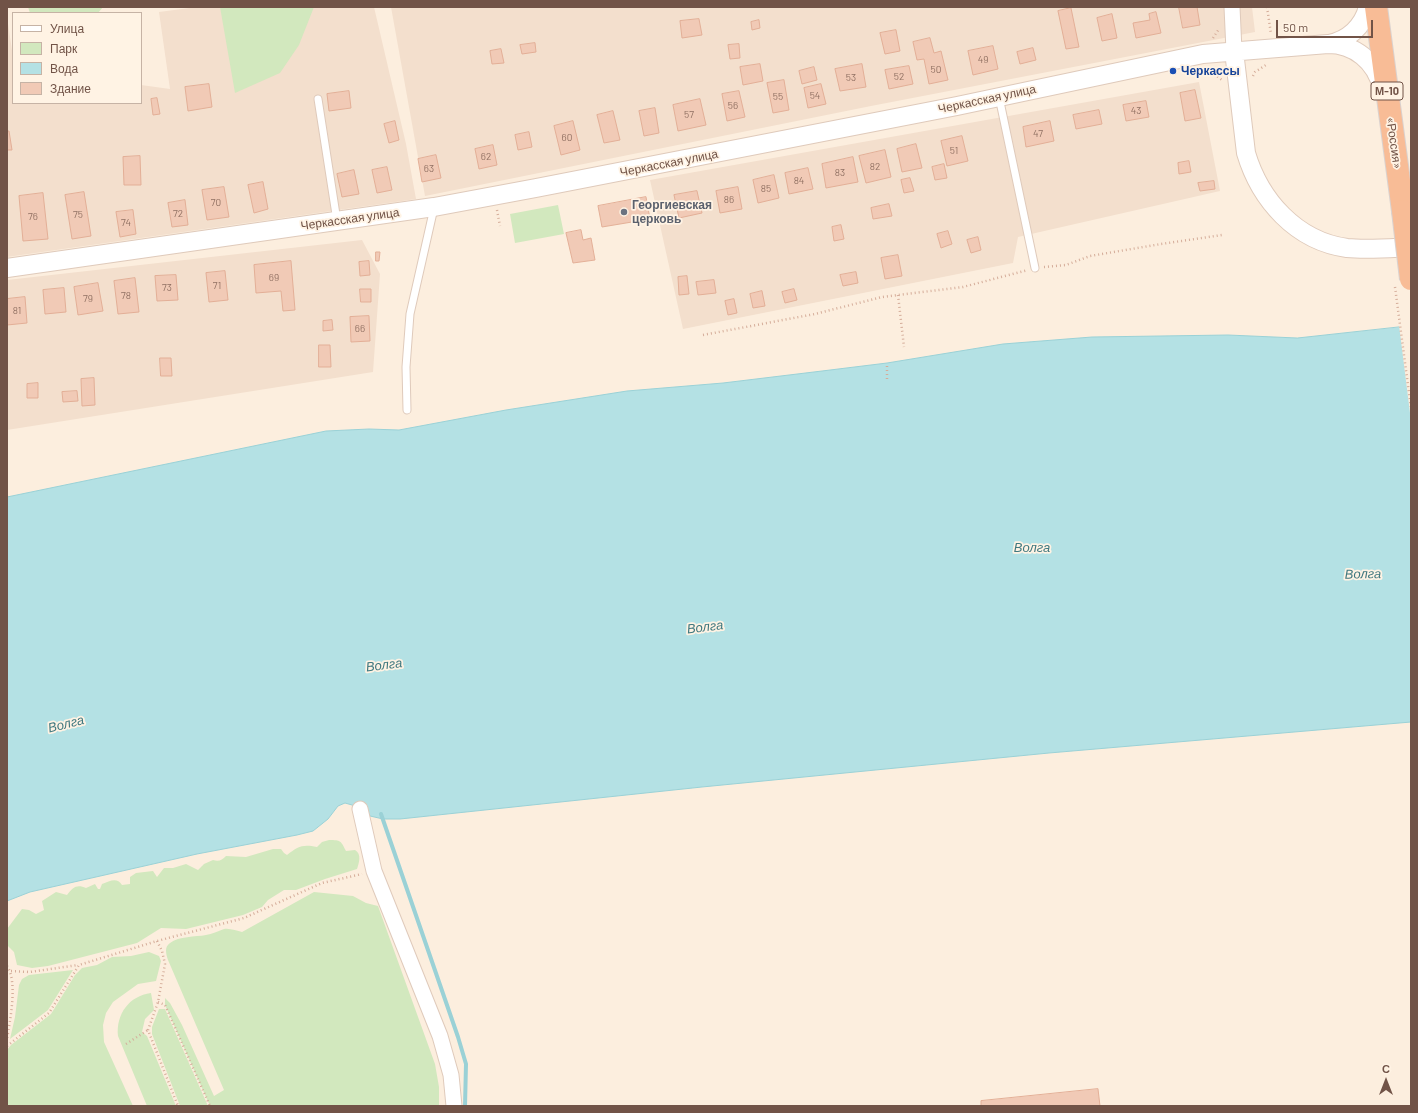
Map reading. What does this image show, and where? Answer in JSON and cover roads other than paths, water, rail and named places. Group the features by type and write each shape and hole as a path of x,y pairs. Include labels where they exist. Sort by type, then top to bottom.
{"highway":[{"name":"«Россия»","path":"1376,7 1402,211 1403,281"}],"street":[{"path":"1232,7 1234,51 1246,153 1250,166 1264,193 1282,216 1304,233 1331,244 1360,249 1411,247"},
{"name":"Черкасская улица","path":"7,268 434,207 648,167 999,97 1203,54 1328,44 1342,40 1354,31 1363,19 1368,7"},
{"name":"Черкасская улица","path":"1328,44 1343,46 1357,52 1366,58 1375,70 1381,84 1398,175"},
{"path":"360,809 374,871 440,1036 451,1075 454,1106"}],"lane":[{"path":"999,97 1035,268"},
{"path":"318,99 337,221"},
{"path":"407,410 406,367 410,314 434,207"}],"water":[{"name":"Волга","path":"1411,326 1411,722 1049,753 702,787 400,819 383,819 370,816 352,805 345,803 338,806 328,819 313,831 197,854 30,892 7,901 7,497 326,431 369,429 399,430 506,410 627,391 723,383 887,363 1003,344 1092,337 1228,335 1297,338"}],"waterway":[{"path":"381,814 466,1064 465,1106"}],"place":[{"name":"Черкассы","path":"1173,71"},
{"name":"Георгиевская церковь","path":"624,212"}]}
